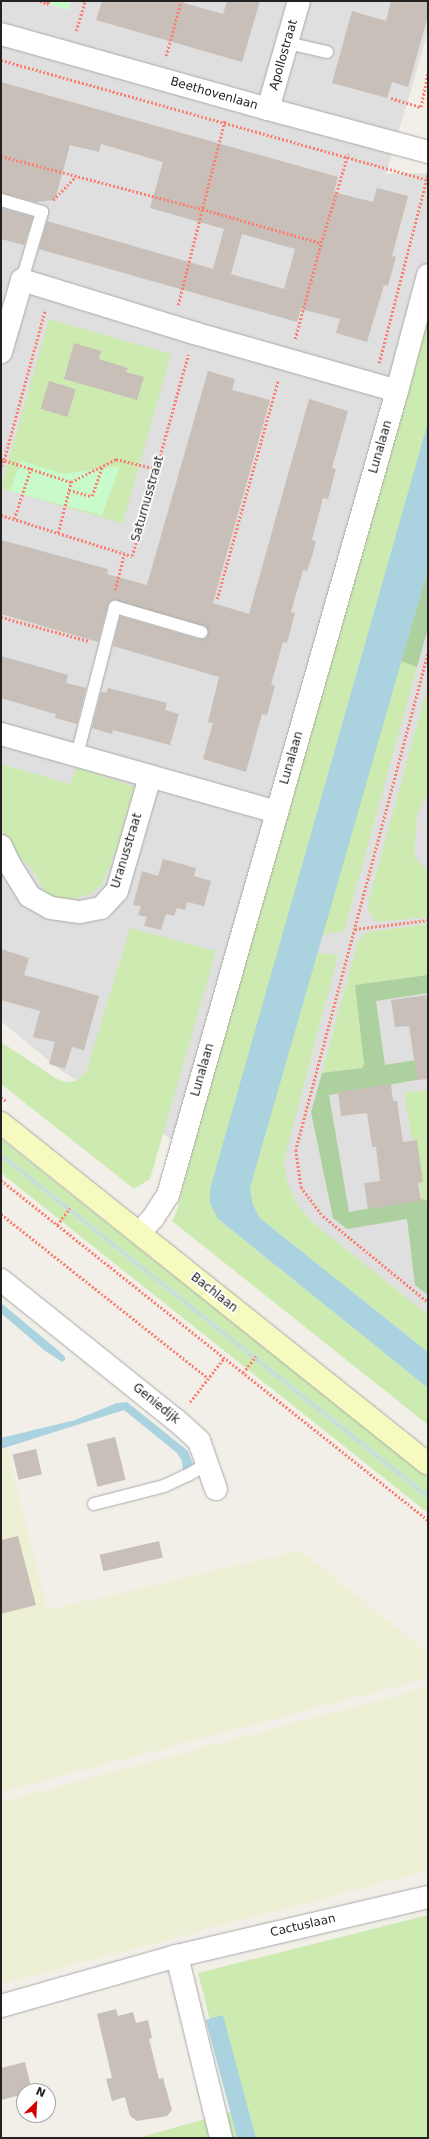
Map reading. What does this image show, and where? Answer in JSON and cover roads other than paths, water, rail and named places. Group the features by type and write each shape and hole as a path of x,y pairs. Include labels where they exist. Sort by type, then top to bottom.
{"main road":[{"name":"Bachlaan","path":"1,1123 428,1464"}],"street":[{"name":"Apollostraat","path":"268,109 299,1"},
{"name":"Beethovenlaan","path":"1,34 230,99 428,152"},
{"name":"Lunalaan","path":"139,1233 153,1218 168,1195 397,391 428,275"},
{"path":"1,352 22,280 194,333 397,391"},
{"path":"1,734 277,812"},
{"name":"Uranusstraat","path":"1,846 10,866 29,896 51,908 80,912 101,908 116,891 150,777"},
{"name":"Geniedijk","path":"1,1280 176,1420 199,1441 216,1489"},
{"name":"Cactuslaan","path":"1,2006 177,1956 428,1897"},
{"path":"177,1956 221,2138"}],"lane":[{"path":"287,43 327,52"},
{"path":"1,200 42,212 22,280"},
{"path":"76,755 115,607 201,632"},
{"path":"94,1504 164,1486 200,1468 205,1458"}],"water":[{"path":"428,422 428,569 250,1188 253,1205 260,1218 428,1352 428,1388 218,1219 210,1204 210,1189"},
{"path":"1,1303 59,1351 65,1357 65,1360 62,1362 44,1350 1,1313"},
{"path":"127,1402 188,1451 193,1464 183,1471 182,1461 177,1453 124,1410 1,1449 1,1438 75,1420 117,1403"},
{"path":"223,2015 256,2138 237,2138 206,2020"}]}
